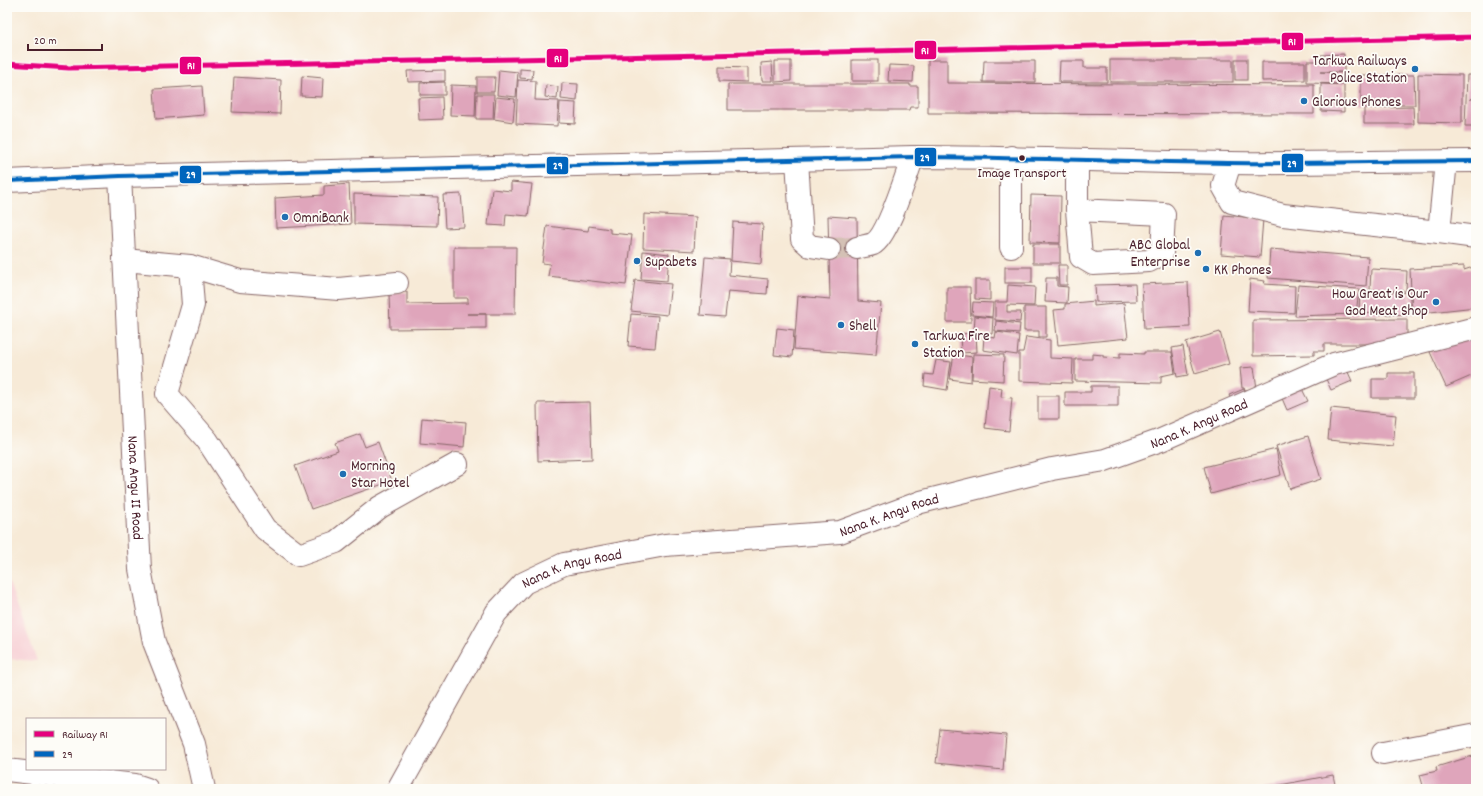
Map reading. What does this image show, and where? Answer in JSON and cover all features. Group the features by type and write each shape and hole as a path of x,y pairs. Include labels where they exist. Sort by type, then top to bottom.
{"street":[{"path":"857,248 873,244 882,234 891,216 912,157"},
{"path":"7,181 120,176 912,157 1011,157 1230,163 1476,161"},
{"path":"1011,157 1011,247"},
{"path":"797,160 802,239 810,246 829,249"},
{"path":"1077,160 1077,210"},
{"path":"1439,232 1446,161"},
{"path":"1230,163 1223,186 1232,202 1283,215 1476,237"},
{"name":"Nana Angu II Road","path":"120,176 140,568 154,642 194,744 204,789"},
{"path":"124,260 190,266 240,282 339,289 397,283"},
{"path":"190,266 193,305 167,394 207,440 265,529 299,555 336,542 380,507 457,464"},
{"name":"Nana K. Angu Road","path":"398,789 496,613 524,583 564,564 665,545 840,532 921,502 1052,469 1105,460 1161,440 1334,364 1476,328"},
{"path":"1383,753 1476,735"},
{"path":"7,770 135,785 147,789"}],"shaded area":[{"path":"7,577 37,661 7,659"}],"building":[{"path":"445,7 459,7 459,8 445,9"},
{"path":"1344,54 1344,72 1320,72 1345,73 1345,84 1307,83 1307,61 1321,61 1321,55"},
{"path":"1235,59 1247,59 1247,80 1235,80"},
{"path":"852,60 878,60 878,81 852,81"},
{"path":"928,60 947,60 947,83 1314,85 1314,114 928,113"},
{"path":"1110,60 1233,60 1233,82 1110,82"},
{"path":"775,61 791,61 791,81 775,82"},
{"path":"984,61 1035,61 1035,82 983,82"},
{"path":"1060,61 1084,61 1084,68 1107,68 1107,82 1059,82"},
{"path":"772,62 773,81 762,81 761,63"},
{"path":"1262,62 1305,62 1305,80 1262,81"},
{"path":"889,65 914,66 913,82 888,81"},
{"path":"719,67 747,68 747,82 719,81"},
{"path":"520,69 533,70 532,79 520,78"},
{"path":"445,70 445,81 408,82 407,71"},
{"path":"499,70 518,72 516,97 497,95"},
{"path":"1418,74 1462,75 1462,123 1418,122"},
{"path":"1361,75 1414,75 1415,105 1361,105"},
{"path":"1467,75 1476,75 1476,98 1470,99 1476,99 1476,126 1465,126"},
{"path":"302,76 323,78 322,97 301,96"},
{"path":"234,77 281,80 280,114 232,112"},
{"path":"477,77 495,77 494,92 477,92"},
{"path":"518,80 536,81 535,100 559,101 557,126 516,124"},
{"path":"445,82 445,95 420,95 420,83"},
{"path":"562,83 578,84 577,101 561,99"},
{"path":"728,84 910,84 910,86 918,86 918,107 910,107 909,110 728,110"},
{"path":"1321,84 1344,85 1344,112 1321,111"},
{"path":"451,85 476,86 475,116 450,115"},
{"path":"546,85 558,87 557,99 545,97"},
{"path":"202,86 204,115 156,119 154,89"},
{"path":"477,94 494,94 493,119 476,119"},
{"path":"442,97 443,119 419,120 418,98"},
{"path":"496,97 515,99 513,122 494,119"},
{"path":"560,102 576,103 575,124 559,123"},
{"path":"1413,107 1414,124 1364,124 1364,108"},
{"path":"511,182 532,184 528,216 506,214 505,226 488,225 492,189 511,191"},
{"path":"349,184 351,224 276,228 275,198 324,195 324,186"},
{"path":"354,194 438,197 437,226 354,224"},
{"path":"461,194 464,227 445,228 443,195"},
{"path":"1031,195 1061,196 1060,243 1030,242"},
{"path":"644,214 696,217 694,251 643,248"},
{"path":"1224,215 1263,219 1260,257 1221,254"},
{"path":"828,216 857,218 858,301 881,303 876,355 794,349 798,296 830,299"},
{"path":"733,222 763,224 761,264 731,261"},
{"path":"547,226 588,231 589,226 610,229 610,233 632,235 626,285 548,276 550,264 542,263"},
{"path":"1033,244 1060,244 1060,263 1033,263"},
{"path":"454,247 516,247 515,314 486,314 486,328 390,329 389,293 407,292 407,304 468,303 468,298 454,298"},
{"path":"1270,249 1368,257 1366,286 1268,278"},
{"path":"643,251 669,254 667,281 641,279"},
{"path":"705,257 730,259 729,275 768,279 767,294 728,291 725,317 700,315"},
{"path":"1058,265 1067,265 1067,285 1059,285"},
{"path":"1464,266 1464,270 1476,266 1476,307 1412,314 1410,269"},
{"path":"1005,267 1032,267 1032,283 1005,283"},
{"path":"1371,269 1407,271 1406,291 1370,290"},
{"path":"1046,278 1057,278 1057,286 1068,287 1067,303 1045,302"},
{"path":"1250,279 1265,281 1264,284 1295,286 1294,313 1248,311"},
{"path":"635,280 671,284 667,315 631,311"},
{"path":"975,280 990,280 990,300 975,299"},
{"path":"1188,282 1190,327 1144,329 1142,284"},
{"path":"1135,284 1136,301 1096,302 1095,285"},
{"path":"1008,285 1035,287 1034,306 1007,305 1007,312 1021,312 1020,322 995,320 995,302 1007,302"},
{"path":"1298,285 1359,289 1356,314 1295,316"},
{"path":"947,287 970,287 971,322 947,322"},
{"path":"1360,290 1410,293 1410,315 1359,313"},
{"path":"1094,301 1094,306 1124,303 1128,338 1058,345 1054,310 1065,309 1065,304"},
{"path":"973,302 993,303 992,317 972,315"},
{"path":"1024,307 1046,307 1046,337 1039,337 1039,331 1024,331"},
{"path":"631,314 658,316 655,348 628,346"},
{"path":"975,316 993,318 992,334 974,332"},
{"path":"1407,319 1407,344 1324,344 1324,351 1314,351 1314,355 1253,356 1253,320"},
{"path":"996,321 1020,324 1019,333 995,331"},
{"path":"777,328 794,330 792,357 774,355"},
{"path":"996,332 1019,335 1017,355 983,350 984,336 995,338"},
{"path":"1220,332 1229,364 1195,374 1186,342"},
{"path":"1476,332 1476,374 1446,387 1430,352"},
{"path":"976,333 977,352 961,353 960,334"},
{"path":"1026,337 1050,340 1050,358 1073,359 1072,383 1019,381 1019,352 1023,352"},
{"path":"1183,346 1188,375 1177,377 1172,348"},
{"path":"1144,352 1172,352 1175,373 1161,376 1161,383 1075,381 1075,359 1092,359 1092,354 1103,355 1103,357 1120,358 1120,353 1144,354"},
{"path":"954,354 972,357 971,382 950,379"},
{"path":"973,354 1004,355 1003,381 972,379"},
{"path":"936,360 951,362 947,390 924,386 925,374 933,375"},
{"path":"1254,367 1257,389 1245,390 1242,388 1240,368"},
{"path":"1347,370 1352,381 1331,390 1326,379"},
{"path":"1388,373 1414,373 1414,398 1372,398 1372,379 1388,379"},
{"path":"989,386 1002,388 1001,397 1012,398 1009,431 985,428"},
{"path":"1091,386 1118,386 1118,406 1065,406 1065,392 1091,392"},
{"path":"1301,387 1308,401 1287,410 1281,396"},
{"path":"1244,389 1248,400 1234,406 1229,395"},
{"path":"1038,396 1059,396 1059,419 1038,419"},
{"path":"590,402 592,459 538,461 537,403"},
{"path":"1331,408 1396,415 1393,446 1328,440"},
{"path":"422,418 466,422 464,447 420,443"},
{"name":"Morning Star Hotel","path":"360,434 365,447 378,442 392,481 311,509 295,466 338,451 335,443"},
{"path":"1308,436 1321,479 1290,489 1276,446"},
{"path":"1276,449 1281,475 1211,494 1204,467"},
{"path":"940,729 1006,735 1003,770 936,763"},
{"path":"1476,755 1476,789 1424,789 1420,775 1437,771 1436,767"},
{"path":"1333,775 1336,789 1264,789 1264,788"}],"tunnel":[{"path":"829,249 857,248"}],"rail line":[{"name":"R1","path":"7,64 69,68 1476,37"}],"transit line":[{"name":"29","path":"7,181 120,176 913,157 1228,163 1476,161"}],"place":[{"name":"Tarkwa Railways Police Station","path":"1415,69"},
{"name":"Glorious Phones","path":"1304,101"},
{"name":"Image Transport","path":"1022,158"},
{"name":"OmniBank","path":"285,217"},
{"name":"ABC Global Enterprise","path":"1198,253"},
{"name":"Supabets","path":"637,261"},
{"name":"KK Phones","path":"1206,269"},
{"name":"How Great is Our God Meat Shop","path":"1436,302"},
{"name":"Shell","path":"841,325"},
{"name":"Tarkwa Fire Station","path":"915,344"},
{"name":"Morning Star Hotel","path":"343,474"}]}
